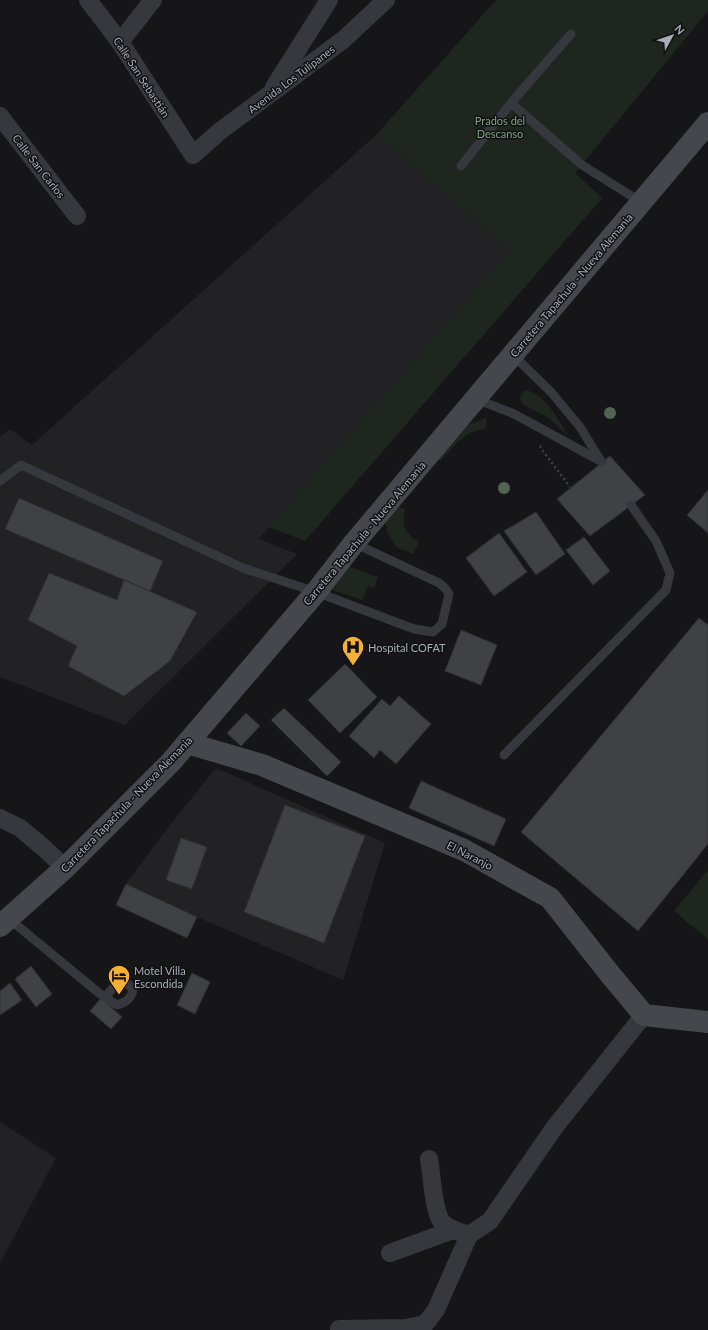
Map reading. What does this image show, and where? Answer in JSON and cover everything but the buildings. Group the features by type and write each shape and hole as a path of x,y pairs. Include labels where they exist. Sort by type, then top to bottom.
{"main road":[{"name":"Carretera Tapachula - Nueva Alemania","path":"4,922 65,868 171,762 316,592 354,543 708,123"},
{"name":"El Naranjo","path":"187,743 262,765 464,850 550,898 644,1015"},
{"path":"644,1015 708,1022"}],"street":[{"name":"Calle San Sebastián","path":"88,0 120,42 193,155"},
{"path":"120,42 153,0"},
{"path":"268,97 328,0"},
{"name":"Avenida Los Tulipanes","path":"193,155 220,131 268,97 343,40 386,0"},
{"name":"Calle San Carlos","path":"0,116 77,216"},
{"path":"0,818 20,828 65,868"},
{"path":"390,1253 461,1232 490,1221 554,1128 644,1015"},
{"path":"429,1159 437,1210 442,1222 461,1232"},
{"path":"339,1329 405,1328 424,1324 436,1310 461,1232"}],"lane":[{"path":"461,166 511,103 571,34"},
{"path":"511,103 582,165 641,202"},
{"path":"476,399 512,413 602,462 580,427 551,392 512,354"},
{"path":"0,481 21,465 243,568 316,592 414,629 433,632 439,628 442,624 449,594 445,588 439,583 354,543"},
{"path":"504,755 666,590 670,573 656,542 631,505"},
{"path":"4,922 105,997"}],"path":[{"path":"529,422 543,451 570,487"}],"shaded area":[{"path":"377,134 511,251 259,539 297,554 125,725 0,677 0,437 10,429 32,445"},
{"path":"216,768 385,843 343,980 197,917 126,884 169,826"},
{"path":"0,1122 56,1158 0,1263"}],"green space":[{"name":"Prados del Descanso","path":"496,0 708,0 708,11 575,173 602,198 305,541 269,527 510,251 377,134"},
{"path":"526,390 540,397 546,403 569,437 547,417 524,405 520,399 521,394"},
{"path":"486,418 486,428 469,433 440,461 435,453 455,432"},
{"path":"392,505 405,509 405,529 419,542 413,554 396,547 387,532 385,521"},
{"path":"347,566 378,577 374,588 368,586 362,600 333,590 332,585"},
{"path":"708,870 708,939 674,911"}],"place":[{"name":"Hospital COFAT","path":"353,666"},
{"name":"Motel Villa Escondida","path":"119,996"}]}
